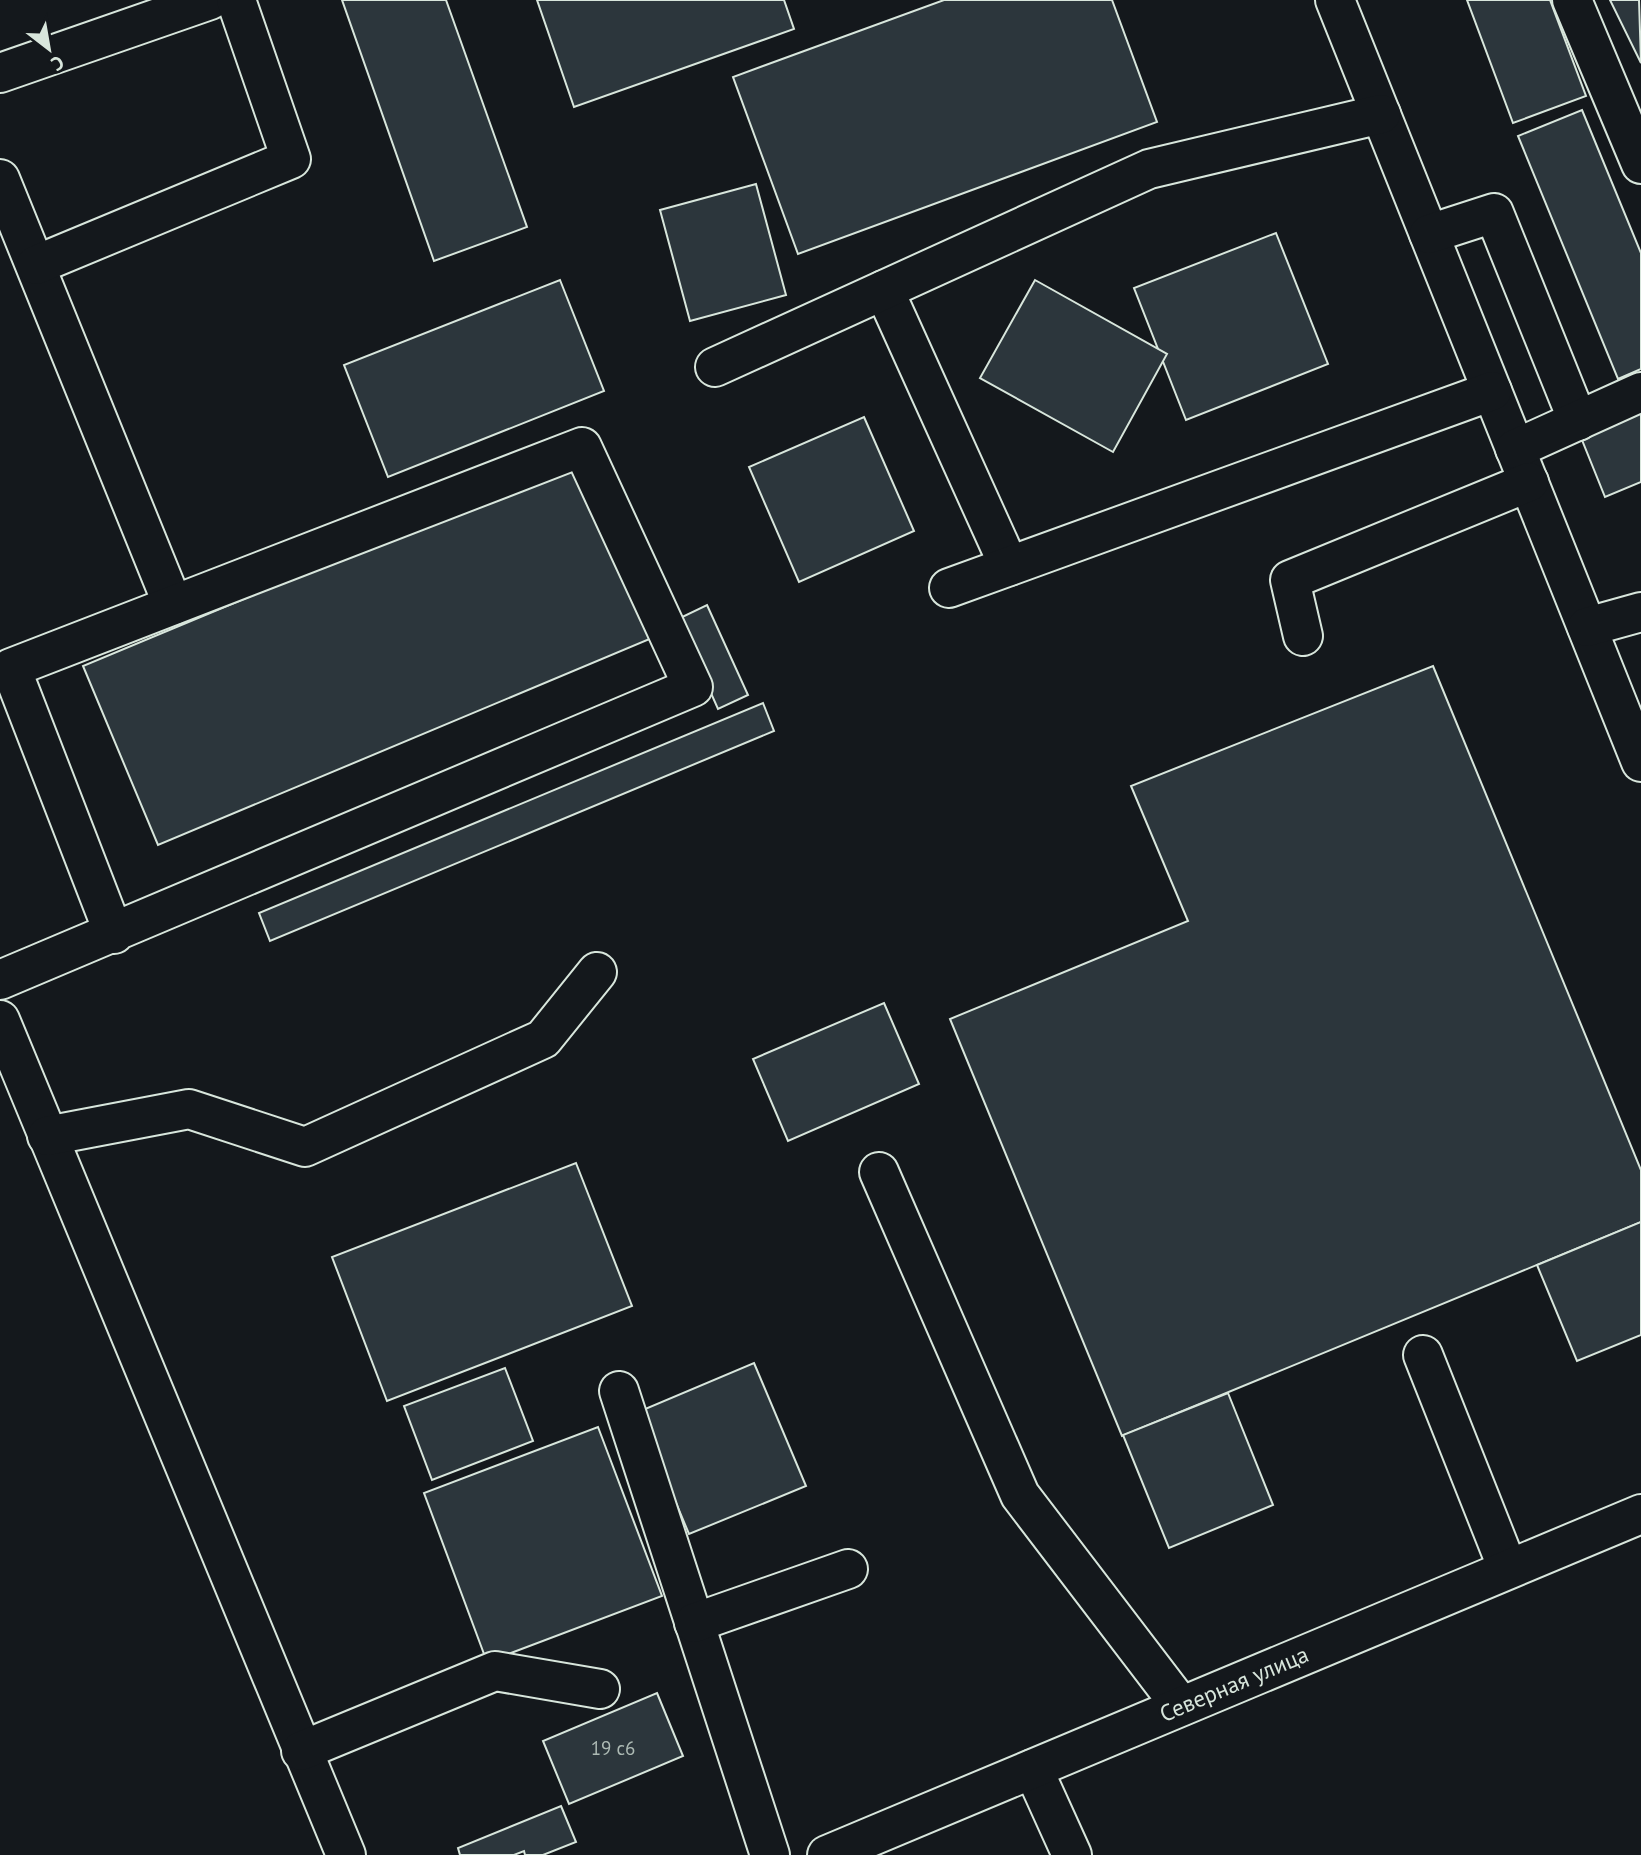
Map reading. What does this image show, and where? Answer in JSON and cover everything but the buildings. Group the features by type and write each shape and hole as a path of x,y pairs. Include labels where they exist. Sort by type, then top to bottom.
{"main road":[{"path":"0,73 210,0"},
{"path":"36,265 291,159 236,0"},
{"path":"1335,0 1641,762"},
{"path":"1572,0 1641,164"},
{"path":"715,367 1149,169 1381,114"},
{"path":"0,178 158,562 173,605"},
{"path":"1429,234 1494,213 1578,421"},
{"path":"884,290 1010,566"},
{"path":"949,588 1492,391"},
{"path":"1303,636 1290,580 1522,466 1578,421 1641,392"},
{"path":"0,980 114,934 692,687 582,446 11,668 114,934"},
{"path":"1587,627 1641,612"},
{"path":"47,1136 189,1109 305,1147 543,1039 597,972"},
{"path":"0,1020 346,1855"},
{"path":"879,1172 1020,1495 1181,1706"},
{"path":"1423,1355 1508,1569"},
{"path":"619,1391 770,1855"},
{"name":"Северная улица","path":"827,1855 1641,1514"},
{"path":"694,1623 848,1569"},
{"path":"301,1751 495,1671 600,1689"},
{"path":"1033,1769 1072,1855"}]}
